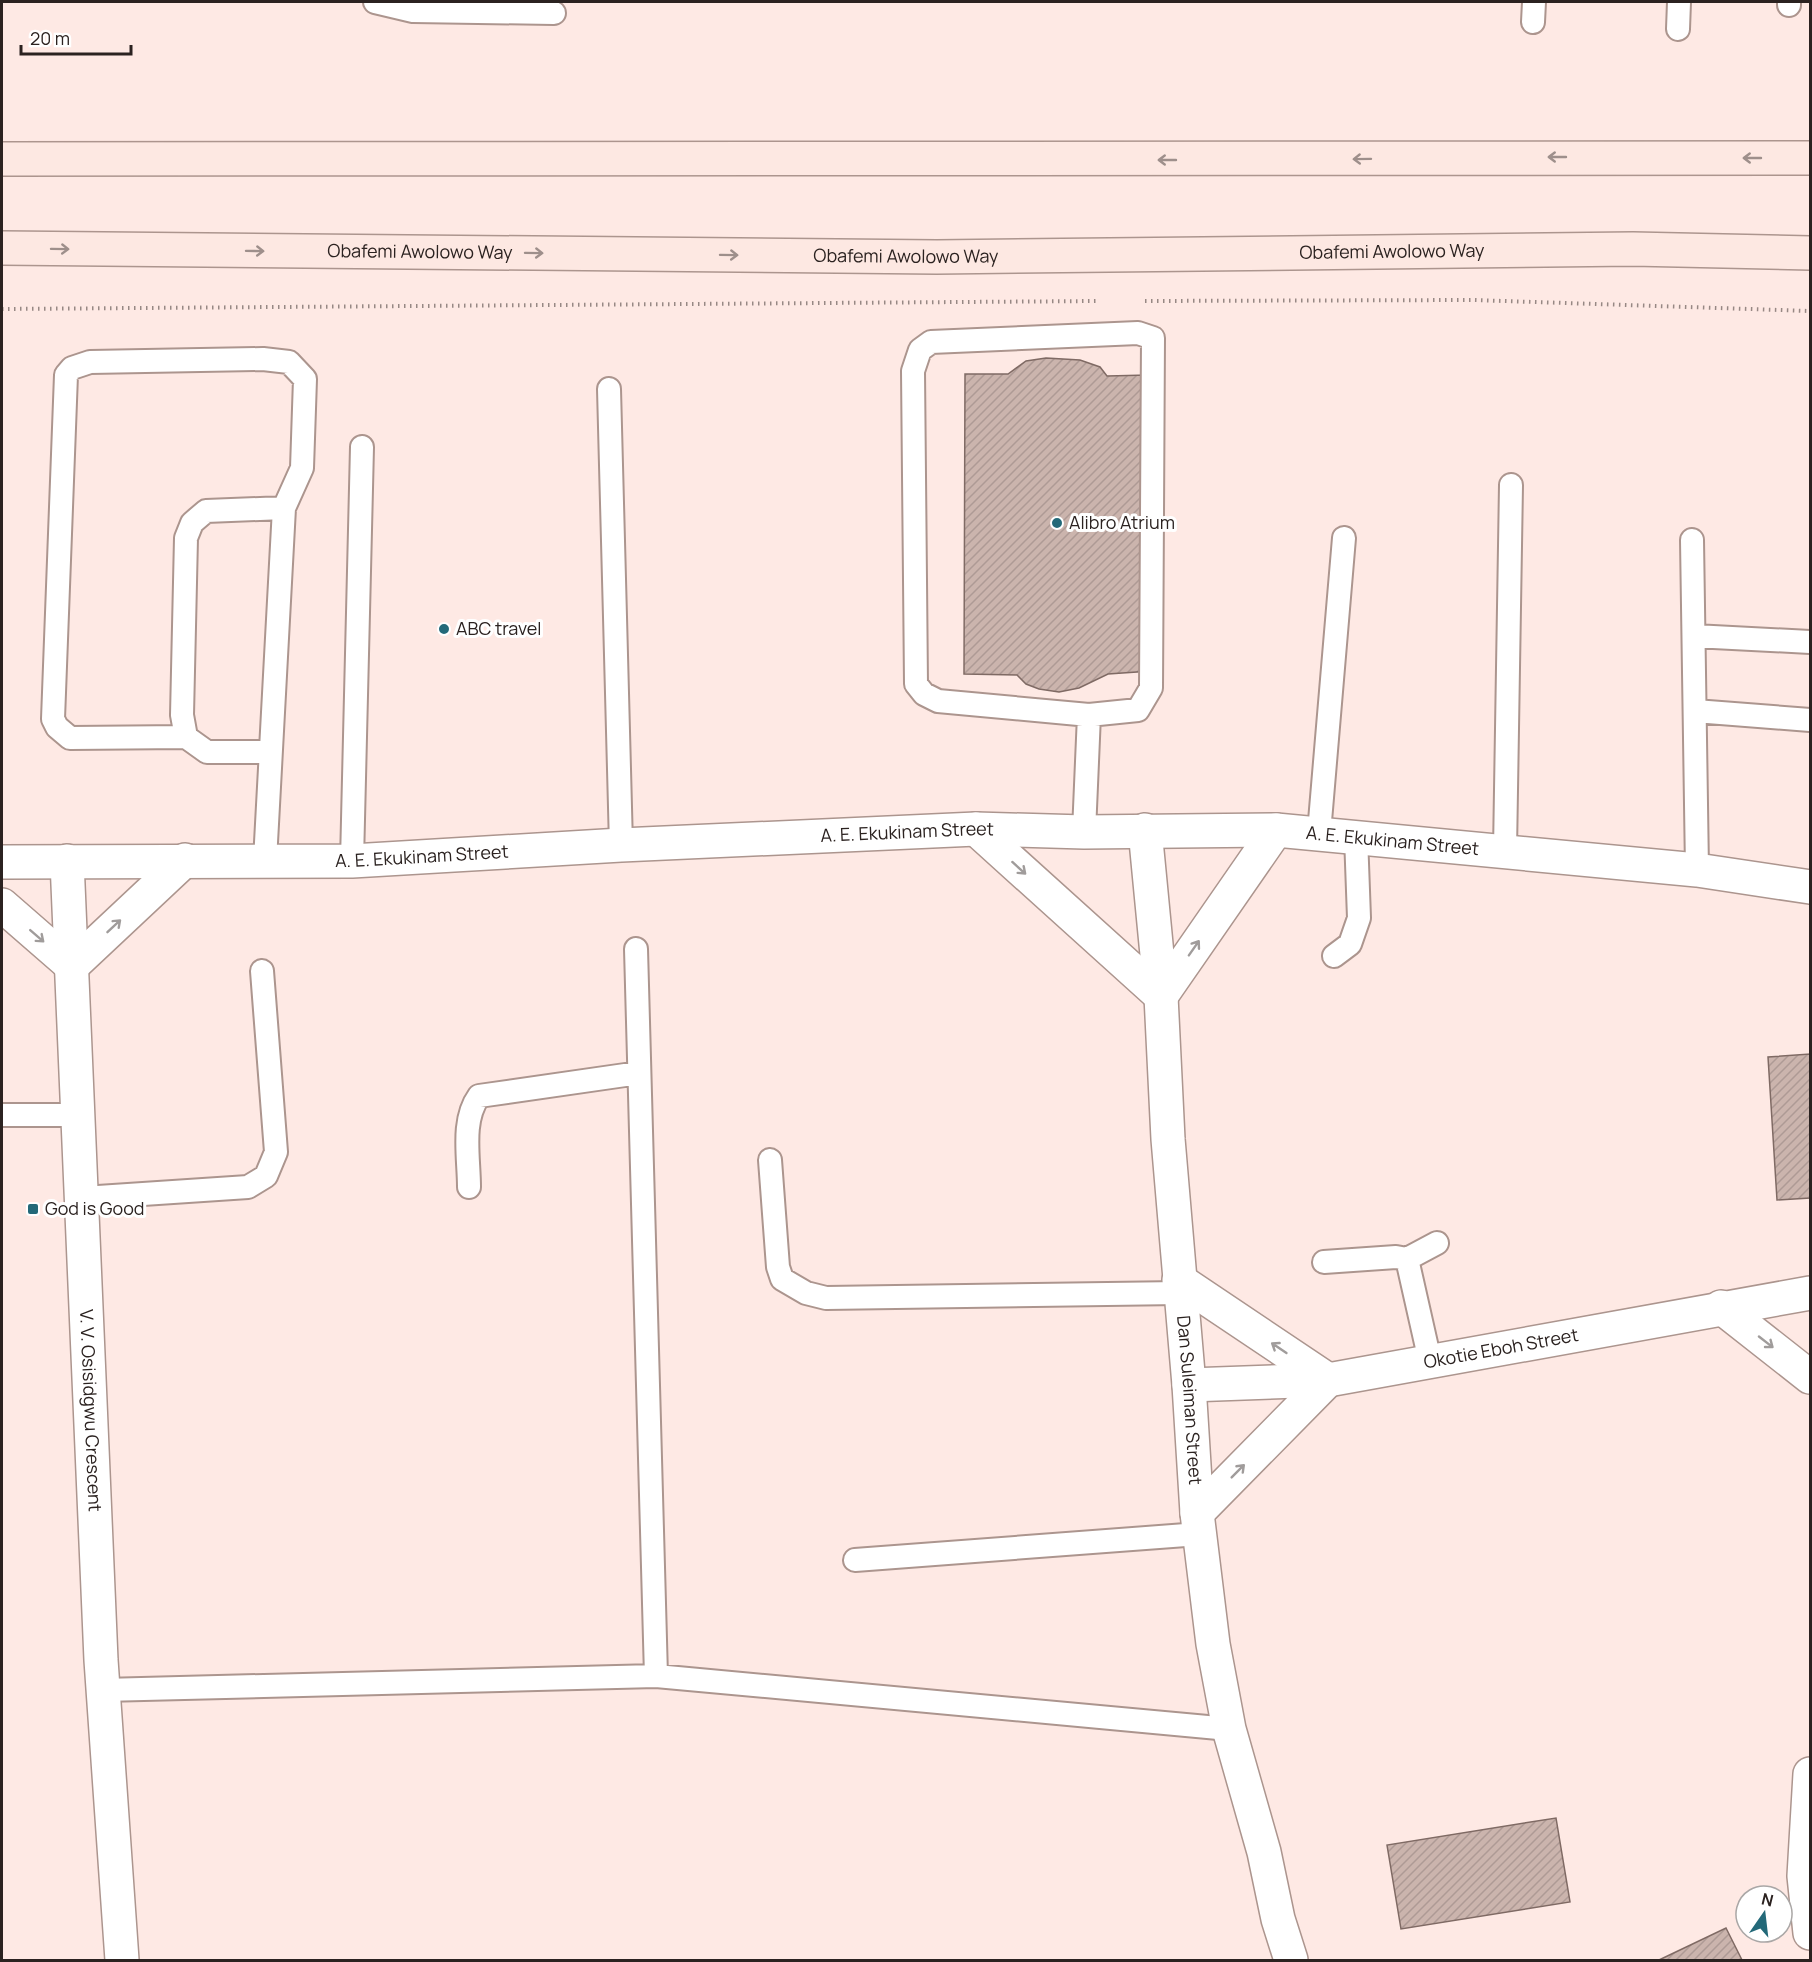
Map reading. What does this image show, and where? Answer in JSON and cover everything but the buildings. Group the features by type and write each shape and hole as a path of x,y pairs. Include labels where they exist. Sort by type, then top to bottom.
{"main road":[{"path":"2,159 1810,158"},
{"name":"Obafemi Awolowo Way","path":"2,248 937,257 1633,249 1810,253"}],"street":[{"name":"A. E. Ekukinam Street","path":"2,862 352,861 621,845 976,829 1084,832 1276,830 1319,832 1697,870 1810,887"},
{"path":"976,829 1161,996 1276,830"},
{"name":"Dan Suleiman Street","path":"1145,830 1161,996 1179,1287 1189,1385 1198,1523 1213,1644 1229,1729 1264,1852 1278,1919 1291,1960"},
{"path":"2,905 72,966 185,860"},
{"name":"V. V. Osisidgwu Crescent","path":"67,861 103,1690 122,1960"},
{"path":"1179,1287 1328,1380 1198,1523"},
{"name":"Okotie Eboh Street","path":"1189,1385 1328,1380 1721,1307 1810,1293"},
{"path":"1721,1307 1810,1377"},
{"path":"1810,1774 1804,1876 1810,1933"}],"lane":[{"path":"375,2 413,11 555,13"},
{"path":"1678,28 1679,2"},
{"path":"1137,333 1153,338 1151,688 1138,710 1089,715 938,701 924,694 916,684 913,371 920,351 931,342 1137,333"},
{"path":"264,861 285,508 302,468 305,379 289,362 263,359 90,362 72,368 66,375 53,719 57,727 70,738 186,737 207,752 270,752"},
{"path":"609,389 621,845"},
{"path":"352,861 362,447"},
{"path":"1505,851 1511,485"},
{"path":"186,737 182,715 186,538 192,523 206,511 285,508"},
{"path":"1319,832 1344,538"},
{"path":"1692,540 1697,870"},
{"path":"1694,636 1810,642"},
{"path":"1695,711 1810,720"},
{"path":"1084,832 1089,715"},
{"path":"1334,956 1350,944 1359,918 1356,836"},
{"path":"636,949 656,1676"},
{"path":"83,1198 248,1187 266,1176 276,1152 262,971"},
{"path":"469,1187 468,1119 471,1106 479,1096 639,1073"},
{"path":"2,1115 79,1115"},
{"path":"770,1160 778,1267 782,1279 806,1293 826,1298 1179,1287"},
{"path":"1324,1262 1396,1257 1407,1259 1437,1243"},
{"path":"1407,1259 1430,1361"},
{"path":"855,1560 1198,1523"},
{"path":"103,1690 656,1676 1229,1729"}],"path":[{"path":"1140,301 1473,300 1810,311"},
{"path":"2,309 1105,302"}],"place":[{"name":"Alibro Atrium","path":"1057,523"},
{"name":"ABC travel","path":"444,629"},
{"name":"God is Good","path":"33,1209"}]}
